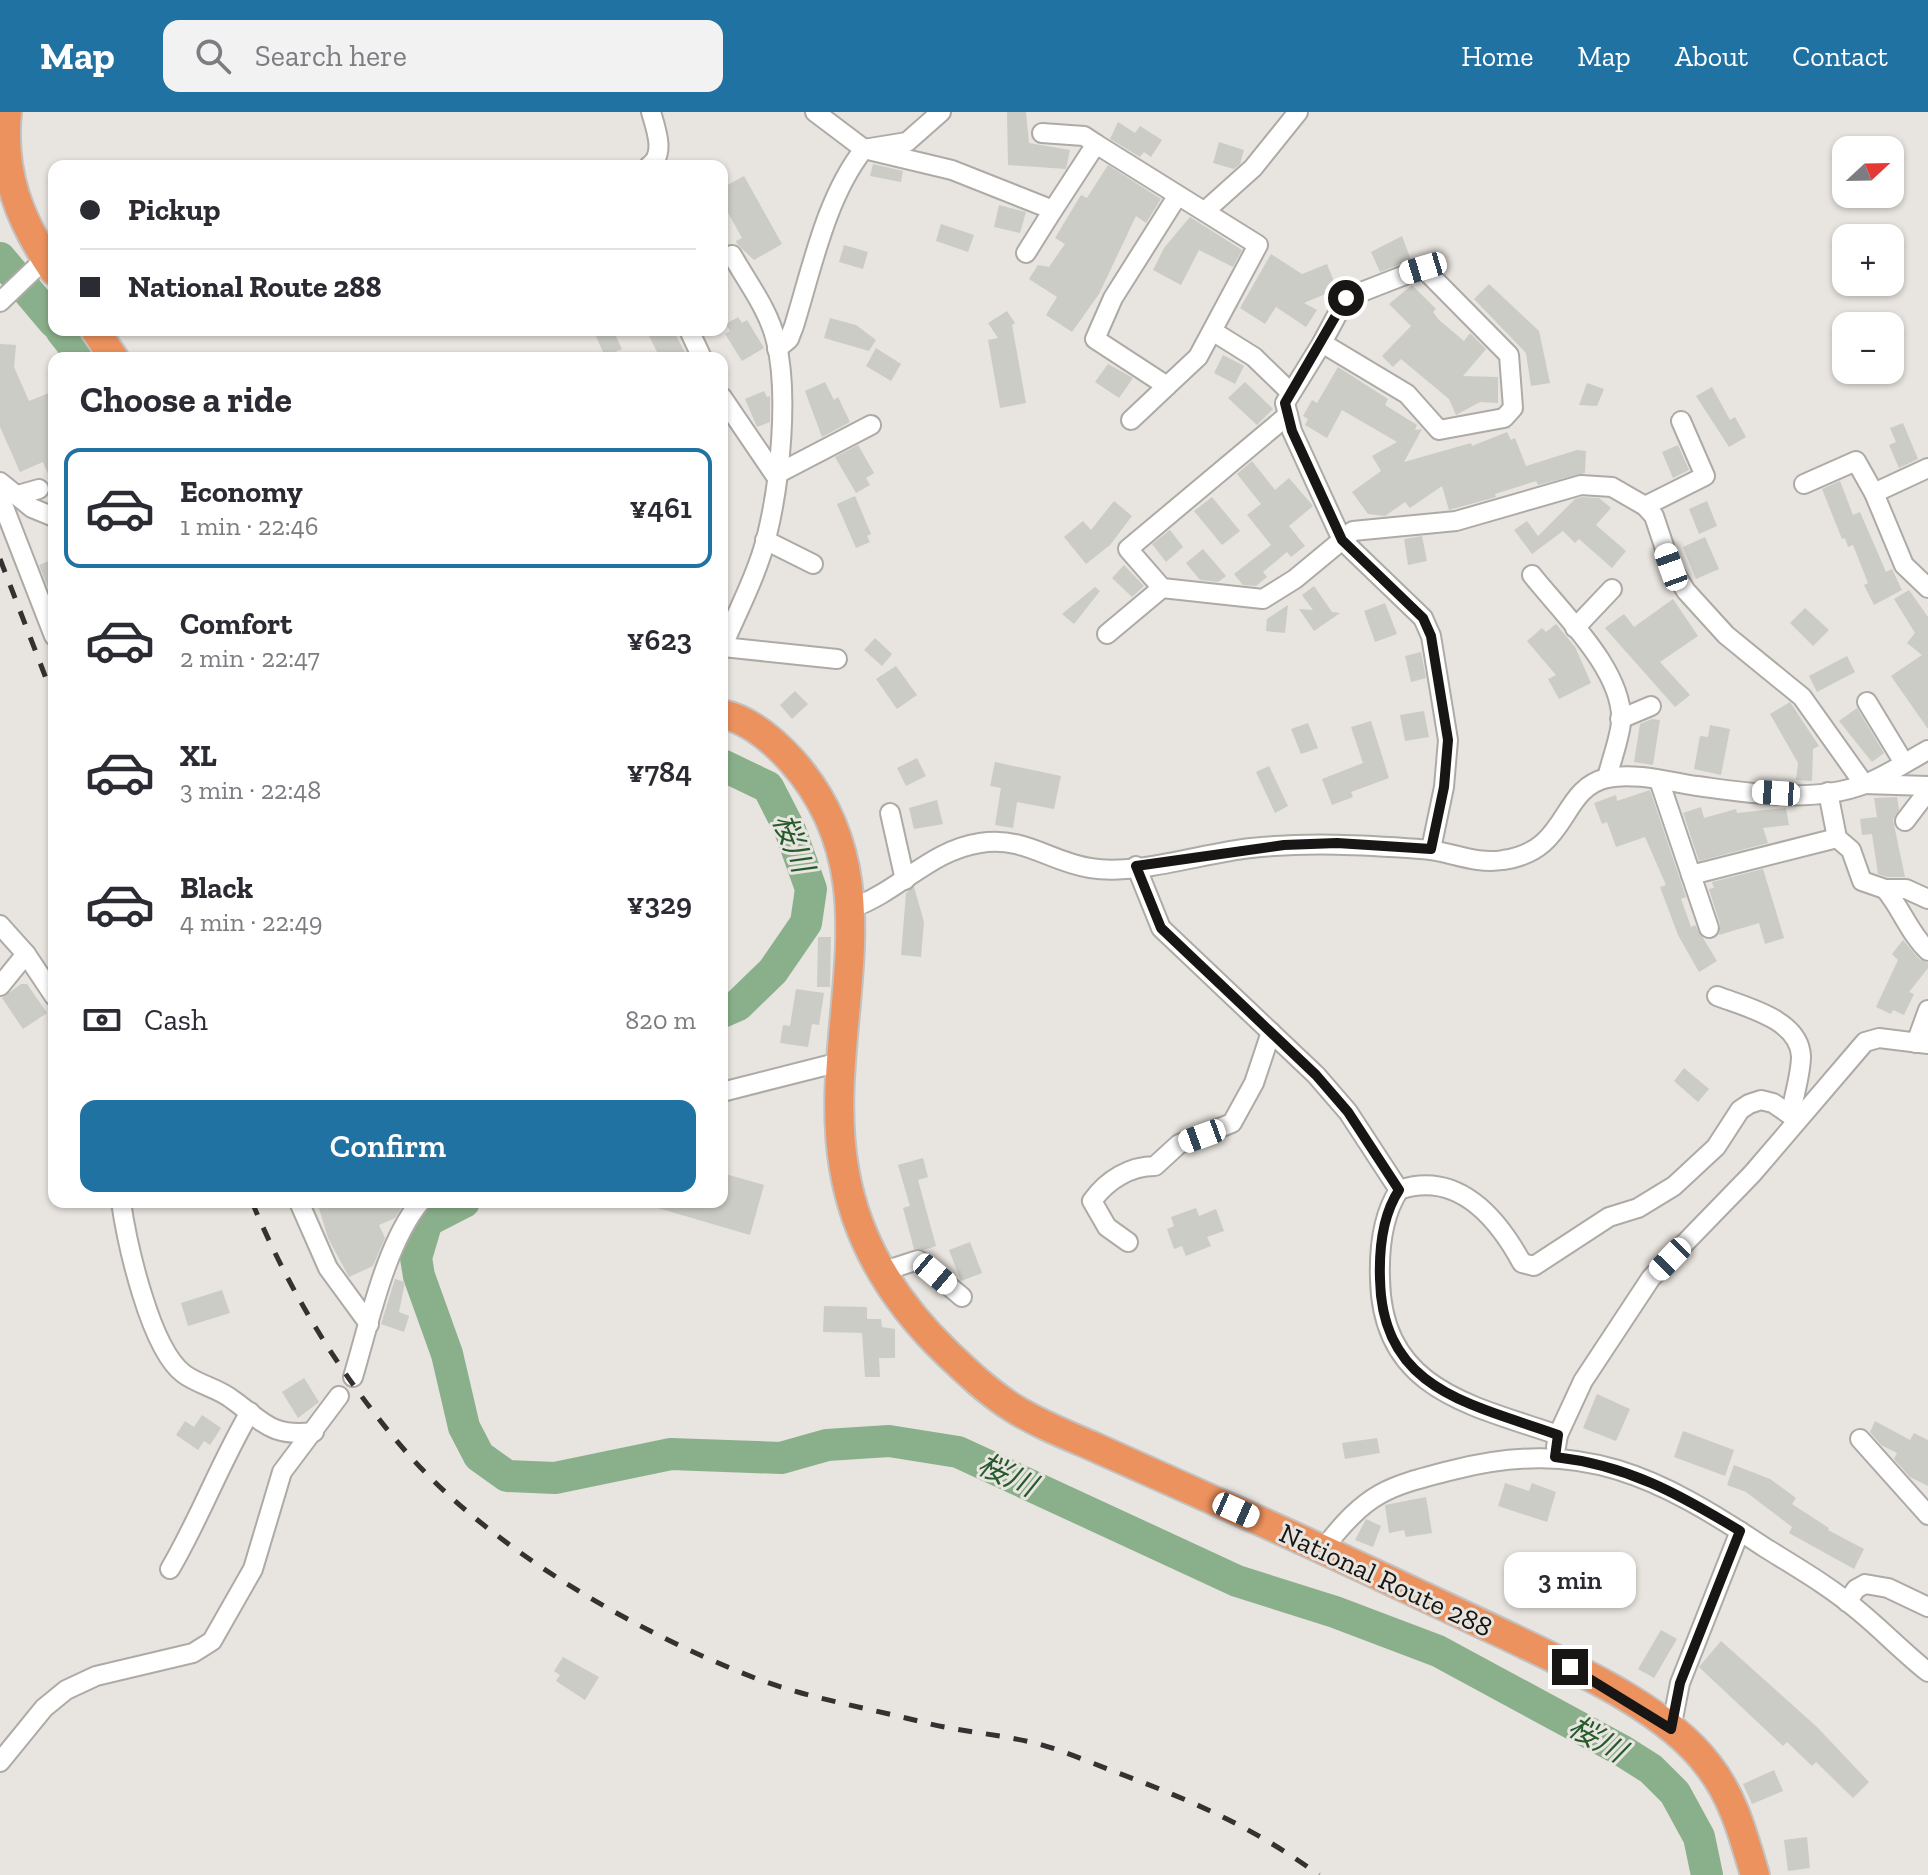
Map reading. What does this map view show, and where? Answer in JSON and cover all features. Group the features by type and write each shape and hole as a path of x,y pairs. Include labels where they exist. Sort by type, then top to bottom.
{"highway":[{"path":"7,112 7,174 43,267"},
{"name":"National Route 288","path":"728,717 764,735 796,765 816,792 838,836 849,873 852,908 838,1104 843,1164 861,1231 881,1272 928,1335 984,1388 1012,1408 1552,1657 1671,1729 1707,1763 1728,1795 1755,1875"}],"street":[{"path":"651,112 659,160"},
{"path":"815,112 864,149 952,170 1053,210"},
{"path":"864,149 907,142 941,112"},
{"path":"1205,211 1253,168 1298,112"},
{"path":"1042,133 1084,136 1258,245 1214,332 1190,368 1131,420"},
{"path":"1026,253 1096,144"},
{"path":"777,349 789,339 836,201 864,149"},
{"path":"1167,386 1095,339 1113,298 1178,195"},
{"path":"728,633 765,540 782,414 783,379 767,316 732,255"},
{"path":"5,297 43,267"},
{"path":"1322,343 1407,394 1439,430 1504,418 1513,408 1509,355 1423,268 1346,298 1285,403 1329,518 1342,540 1423,618 1431,636 1448,740 1444,787 1431,849"},
{"path":"1214,332 1254,357 1290,392"},
{"path":"728,406 775,475"},
{"path":"1288,415 1128,549 1162,588 1263,599 1353,531 1484,515 1581,485 1612,487 1645,506 1654,516 1671,567 1686,591 1726,635 1802,697 1864,784"},
{"path":"1645,506 1705,476 1681,421"},
{"path":"775,475 871,425"},
{"path":"1804,484 1856,461 1874,493 1904,565 1928,588"},
{"path":"1874,493 1928,468"},
{"path":"0,482 9,496 48,617"},
{"path":"9,496 39,489"},
{"path":"9,496 48,515"},
{"path":"765,540 813,564"},
{"path":"1532,575 1575,628 1612,682 1619,700 1620,719 1607,778"},
{"path":"1107,634 1162,588"},
{"path":"1575,628 1612,589"},
{"path":"728,649 837,659"},
{"path":"1867,702 1904,763"},
{"path":"1620,719 1651,706"},
{"path":"852,908 905,880 957,847 983,842 1014,842 1090,868 1136,866 1284,845 1337,843 1431,849 1487,861 1517,857 1557,832 1581,790 1607,778 1659,780 1799,795 1864,784 1928,750"},
{"path":"1659,780 1709,928"},
{"path":"1864,784 1928,788"},
{"path":"1905,821 1928,788"},
{"path":"1828,792 1837,838 1851,850 1862,881 1885,889 1906,889 1928,899"},
{"path":"890,813 905,880"},
{"path":"1691,875 1837,838"},
{"path":"1136,866 1161,928 1271,1032 1348,1112 1399,1190"},
{"path":"1885,889 1901,909 1917,941 1928,951"},
{"path":"0,925 26,954 48,987"},
{"path":"0,986 26,954"},
{"path":"1717,996 1781,1023 1790,1033 1801,1056 1793,1116"},
{"path":"1555,1457 1558,1435 1583,1381 1651,1278 1752,1174 1793,1116 1865,1042 1879,1038 1922,1044 1928,1010"},
{"path":"1128,1242 1107,1227 1092,1201 1112,1179 1141,1166 1155,1166 1179,1144 1232,1123 1254,1083 1271,1032"},
{"path":"728,1090 840,1062"},
{"path":"1399,1190 1431,1186 1470,1198 1494,1217 1522,1263 1534,1266 1609,1217 1638,1208 1674,1186 1708,1156 1740,1110 1749,1104 1761,1100 1793,1116"},
{"path":"1399,1190 1384,1224 1380,1264 1380,1313 1394,1345 1410,1368 1451,1397 1558,1435"},
{"path":"122,1208 131,1265 168,1353 182,1373 218,1389 250,1412 261,1425 276,1432 314,1432"},
{"path":"302,1208 328,1268 369,1324"},
{"path":"353,1377 408,1217 415,1208"},
{"path":"881,1272 918,1260 962,1297"},
{"path":"0,1762 44,1708 66,1690 96,1676 193,1653 212,1641 253,1569 282,1472 339,1396"},
{"path":"170,1569 192,1532 229,1447 250,1412"},
{"path":"1860,1439 1928,1515"},
{"path":"1323,1549 1354,1510 1387,1488 1462,1467 1527,1456 1595,1462 1668,1488 1740,1531 1847,1602 1928,1672"},
{"path":"1671,1729 1680,1683 1740,1531"},
{"path":"1847,1602 1856,1589 1873,1585 1928,1607"}],"building":[{"path":"1007,112 1026,112 1029,143 1070,150 1066,169 1008,165"},
{"path":"1118,122 1135,133 1140,126 1162,140 1151,157 1144,152 1140,157 1110,139"},
{"path":"1219,142 1244,150 1240,164 1234,169 1213,163"},
{"path":"873,164 903,171 901,182 870,176"},
{"path":"1108,165 1161,199 1146,223 1136,216 1099,294 1072,332 1046,315 1057,297 1029,279 1038,265 1049,267 1065,244 1055,238 1081,195 1087,198"},
{"path":"744,176 782,244 754,260 737,244 736,241 742,238 728,213 728,185"},
{"path":"999,205 1026,212 1020,233 994,227"},
{"path":"1190,217 1242,250 1233,267 1199,250 1181,285 1153,270 1164,248"},
{"path":"941,224 974,235 968,252 936,241"},
{"path":"1402,236 1411,260 1380,272 1371,252"},
{"path":"844,245 868,252 863,269 839,262"},
{"path":"1271,254 1302,274 1327,264 1337,289 1304,303 1317,310 1306,327 1276,307 1265,324 1240,308"},
{"path":"1489,284 1539,331 1550,383 1531,386 1526,353 1474,299"},
{"path":"1412,285 1436,309 1433,312 1439,320 1464,341 1470,333 1486,349 1463,376 1498,377 1498,403 1480,402 1456,415 1449,399 1401,359 1393,367 1382,356 1411,326 1389,304"},
{"path":"1007,311 1015,323 1012,325 1026,403 1000,408 988,340 998,338 988,323"},
{"path":"738,317 742,323 747,320 764,348 742,361 726,336 730,331 728,323"},
{"path":"830,318 856,325 876,340 869,351 824,338"},
{"path":"596,336 616,336 622,349 603,352"},
{"path":"649,336 676,336 685,352 657,352"},
{"path":"0,344 16,345 14,367 29,401 48,393 48,473 43,462 20,472 0,427"},
{"path":"876,348 901,364 891,381 866,366"},
{"path":"1223,355 1244,366 1235,384 1214,373"},
{"path":"1108,364 1133,378 1119,398 1095,382"},
{"path":"1338,367 1388,399 1385,405 1417,425 1415,430 1422,429 1404,462 1471,443 1472,446 1507,432 1511,440 1515,438 1526,466 1577,450 1586,451 1585,473 1538,485 1536,481 1495,494 1496,497 1449,510 1442,486 1410,508 1405,502 1385,516 1368,514 1352,492 1381,471 1372,456 1397,442 1342,410 1327,438 1305,425 1308,419 1303,416 1312,400 1317,403"},
{"path":"825,382 834,400 838,397 850,422 822,437 805,391"},
{"path":"1245,382 1273,409 1257,425 1228,398"},
{"path":"1587,383 1604,389 1597,406 1579,405"},
{"path":"1712,387 1730,420 1735,417 1746,437 1729,447 1696,396"},
{"path":"764,391 767,397 770,396 770,422 757,427 745,399"},
{"path":"1903,423 1918,459 1899,468 1889,445 1896,442 1890,428"},
{"path":"858,445 874,473 866,478 870,485 856,493 835,457"},
{"path":"1678,445 1689,470 1673,478 1662,452"},
{"path":"1252,461 1275,490 1289,478 1313,506 1289,526 1305,546 1291,557 1287,552 1263,572 1267,577 1256,586 1243,585 1234,574 1271,545 1247,515 1261,504 1237,474"},
{"path":"1840,481 1853,515 1860,512 1886,572 1892,569 1902,590 1874,605 1864,585 1868,583 1853,545 1848,547 1845,538 1842,539 1822,489"},
{"path":"855,496 871,534 867,536 870,542 856,548 837,504"},
{"path":"1212,497 1240,531 1222,545 1194,511"},
{"path":"1599,498 1611,508 1596,525 1626,551 1612,568 1579,539 1575,543 1563,531 1532,554 1514,530 1527,521 1538,536 1575,499"},
{"path":"1114,501 1132,516 1110,545 1086,564 1064,537 1083,521 1091,530"},
{"path":"1707,501 1717,526 1699,534 1689,509"},
{"path":"1170,530 1183,547 1166,562 1152,544"},
{"path":"1422,536 1427,561 1408,565 1404,539"},
{"path":"1705,537 1719,569 1696,579 1683,547"},
{"path":"1203,549 1226,576 1218,582 1200,580 1186,563"},
{"path":"48,561 48,588 39,565"},
{"path":"1124,565 1144,586 1132,597 1112,578"},
{"path":"1314,586 1332,612 1340,613 1314,631 1299,609 1313,610 1302,595"},
{"path":"1095,587 1100,591 1074,624 1062,614"},
{"path":"1909,590 1928,617 1928,729 1891,676 1922,655 1907,643 1915,633 1894,599"},
{"path":"1673,599 1698,636 1660,662 1690,695 1675,707 1605,628 1624,614 1634,627"},
{"path":"1385,603 1397,634 1375,642 1364,611"},
{"path":"1288,605 1285,633 1266,631 1267,619"},
{"path":"1805,608 1829,630 1813,646 1790,623"},
{"path":"1556,624 1575,647 1591,683 1559,699 1548,679 1556,675 1527,641 1542,628 1546,632"},
{"path":"875,638 892,654 882,666 864,650"},
{"path":"1421,652 1426,678 1411,682 1405,656"},
{"path":"1847,656 1855,672 1817,692 1809,676"},
{"path":"896,666 917,695 897,709 876,679"},
{"path":"795,691 808,704 792,719 780,705"},
{"path":"1790,702 1819,746 1813,749 1812,781 1796,780 1798,763 1770,714"},
{"path":"1857,708 1884,753 1872,762 1839,721"},
{"path":"1424,711 1429,737 1405,741 1400,715"},
{"path":"1652,719 1660,720 1653,765 1634,762 1640,724"},
{"path":"1371,721 1389,778 1351,792 1353,797 1332,805 1322,779 1363,763 1351,727"},
{"path":"1308,723 1318,748 1301,754 1291,729"},
{"path":"1710,725 1730,729 1721,775 1694,769 1700,736 1708,737"},
{"path":"917,758 926,776 906,786 897,768"},
{"path":"995,762 1061,776 1054,809 1017,802 1013,828 995,825 1001,788 990,786"},
{"path":"1269,766 1288,806 1275,813 1256,772"},
{"path":"1650,790 1686,897 1681,899 1691,927 1695,925 1717,961 1699,972 1678,935 1660,887 1666,885 1645,837 1616,847 1607,822 1602,824 1594,803 1616,795 1617,801"},
{"path":"1897,797 1899,810 1893,820 1905,877 1887,877 1878,874 1872,834 1862,835 1860,819 1877,817 1874,798"},
{"path":"937,800 943,824 914,829 909,808"},
{"path":"1701,807 1704,818 1736,809 1737,813 1786,808 1789,825 1763,828 1768,843 1699,861 1683,813"},
{"path":"1763,869 1784,938 1765,944 1759,923 1719,935 1720,924 1709,889 1714,888 1712,882"},
{"path":"914,887 924,922 921,957 901,955 906,893"},
{"path":"818,937 831,937 830,987 817,987"},
{"path":"1903,940 1919,959 1928,963 1928,968 1909,992 1914,994 1904,1015 1893,1010 1891,1014 1876,1007 1898,960 1892,954"},
{"path":"21,984 27,984 47,1013 23,1029 2,998"},
{"path":"796,989 824,993 819,1025 812,1024 808,1047 780,1043 783,1025 790,1026"},
{"path":"1684,1068 1709,1089 1698,1102 1674,1081"},
{"path":"923,1158 928,1177 918,1180 936,1246 923,1250 914,1249 903,1208 910,1206 898,1165"},
{"path":"728,1175 764,1185 750,1235 658,1208 728,1208"},
{"path":"319,1208 401,1209 395,1218 379,1225 385,1238 373,1266 349,1277 328,1238"},
{"path":"1196,1208 1199,1216 1216,1209 1224,1231 1207,1237 1211,1246 1186,1256 1182,1246 1174,1249 1167,1229 1174,1226 1171,1217"},
{"path":"970,1242 982,1273 961,1281 949,1250"},
{"path":"395,1279 405,1282 399,1312 409,1316 404,1332 381,1324"},
{"path":"222,1290 230,1313 188,1326 181,1303"},
{"path":"824,1306 867,1307 867,1319 881,1319 882,1327 895,1329 895,1358 879,1358 880,1377 865,1377 862,1333 823,1332"},
{"path":"304,1378 319,1402 298,1418 282,1392"},
{"path":"1597,1394 1630,1409 1616,1441 1583,1428"},
{"path":"202,1415 221,1428 210,1445 204,1441 198,1450 176,1435 185,1421 194,1427"},
{"path":"1875,1421 1910,1440 1914,1433 1928,1440 1928,1486 1910,1477 1894,1459 1897,1453 1881,1445 1870,1432"},
{"path":"1683,1431 1734,1450 1725,1476 1674,1457"},
{"path":"1377,1438 1380,1453 1345,1459 1342,1443"},
{"path":"1734,1465 1770,1479 1796,1498 1792,1504 1828,1530 1864,1549 1854,1569 1789,1533 1792,1527 1746,1492 1727,1485"},
{"path":"1505,1483 1529,1491 1532,1483 1556,1492 1547,1522 1498,1506"},
{"path":"1426,1497 1432,1533 1406,1537 1404,1530 1389,1533 1385,1505"},
{"path":"1366,1519 1381,1526 1373,1547 1355,1540"},
{"path":"1661,1630 1677,1639 1654,1678 1638,1669"},
{"path":"1721,1641 1817,1727 1869,1782 1853,1798 1816,1762 1812,1766 1787,1742 1783,1746 1699,1667"},
{"path":"563,1657 599,1677 585,1700 556,1681 560,1675 554,1671"},
{"path":"1774,1770 1783,1791 1752,1804 1743,1784"},
{"path":"1807,1837 1810,1868 1788,1871 1784,1840"}],"waterway":[{"name":"桜川","path":"0,258 48,315"},
{"name":"桜川","path":"66,336 78,352"},
{"name":"桜川","path":"728,768 768,787 790,830 811,889 806,923 773,971 738,1005 728,1009"},
{"name":"桜川","path":"452,1208 427,1221 416,1258 419,1276 447,1354 464,1427 479,1456 507,1476 555,1478 671,1454 781,1458 827,1445 889,1441 958,1452 1237,1581 1335,1612 1438,1651 1621,1750 1651,1769 1675,1793 1699,1837 1707,1875"}],"railway":[{"path":"0,559 48,683"},
{"path":"255,1208 301,1302 340,1366 384,1426 443,1490 524,1555 569,1585 663,1637 775,1685 936,1725 1039,1744 1067,1753 1245,1828 1319,1875"}],"route":[{"path":"1346,298 1285,403 1292,431 1329,518 1342,540 1423,618 1431,636 1444,700 1448,740 1444,787 1431,849 1337,843 1284,845 1136,866 1153,915 1161,928 1316,1075 1361,1129 1399,1190 1384,1224 1380,1313 1394,1345 1410,1368 1466,1404 1558,1435 1555,1457 1595,1462 1668,1488 1740,1531 1680,1683 1671,1729 1570,1667"}]}
